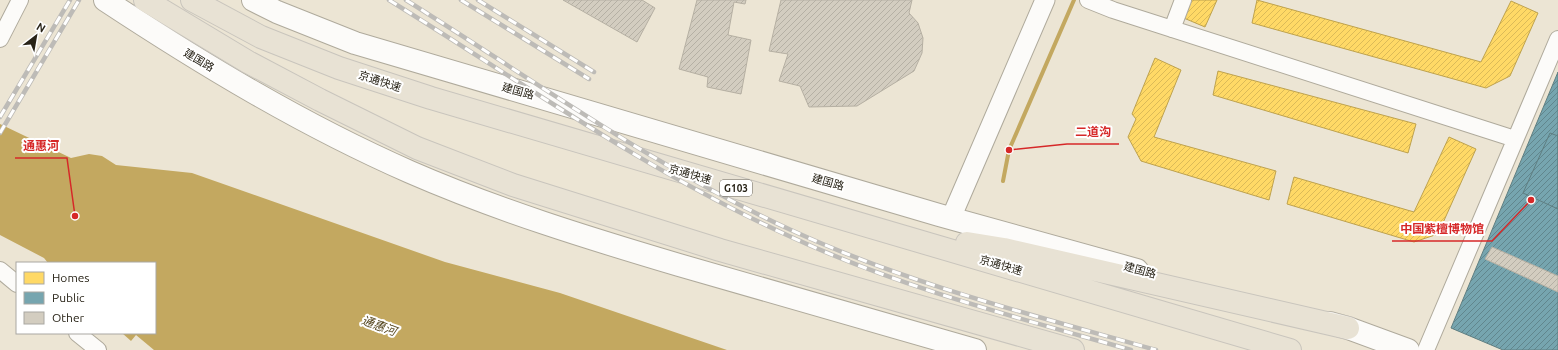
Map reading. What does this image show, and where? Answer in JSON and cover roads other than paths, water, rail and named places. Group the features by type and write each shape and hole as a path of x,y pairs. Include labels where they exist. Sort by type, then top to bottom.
{"highway":[{"path":"145,0 248,62 320,100 417,148 513,185 720,250 1074,350"},
{"name":"京通快速","path":"192,0 261,37 339,68 431,98 1290,350"},
{"path":"881,230 1004,249 1348,328"},
{"path":"1022,335 1058,350"}],"main road":[{"name":"建国路","path":"105,0 162,38 235,82 308,122 409,171 504,210 593,239 975,350"},
{"name":"建国路","path":"253,0 277,12 355,43 945,216 1348,328 1408,350"},
{"path":"372,153 466,177 513,185"}],"street":[{"path":"0,39 20,0"},
{"path":"945,216 1031,0"},
{"path":"945,216 1045,0"},
{"path":"1172,29 1183,0"},
{"path":"1092,2 1515,139"},
{"path":"1426,350 1558,39"},
{"path":"0,270 16,283"},
{"path":"78,334 98,350"}],"water":[{"path":"0,124 71,158 89,154 102,156 116,165 192,173 445,262 560,293 727,350 154,350 136,335 131,341 123,334 156,334 156,262 47,262 44,258 0,235"}],"waterway":[{"path":"1003,181 1009,150 1074,0"}],"railway":[{"path":"0,117 70,0"},
{"path":"0,133 79,0"},
{"path":"389,0 635,155 685,184 789,236 873,271 915,286 1001,313 1131,350"},
{"path":"406,0 594,121 642,150 691,179 791,230 880,267 925,282 1017,311 1156,350"},
{"path":"461,0 589,79"},
{"path":"478,0 594,72"}],"place":[{"name":"二道沟","path":"1009,150"},
{"name":"中国紫檀博物馆","path":"1531,200"},
{"name":"通惠河","path":"75,216"}]}
